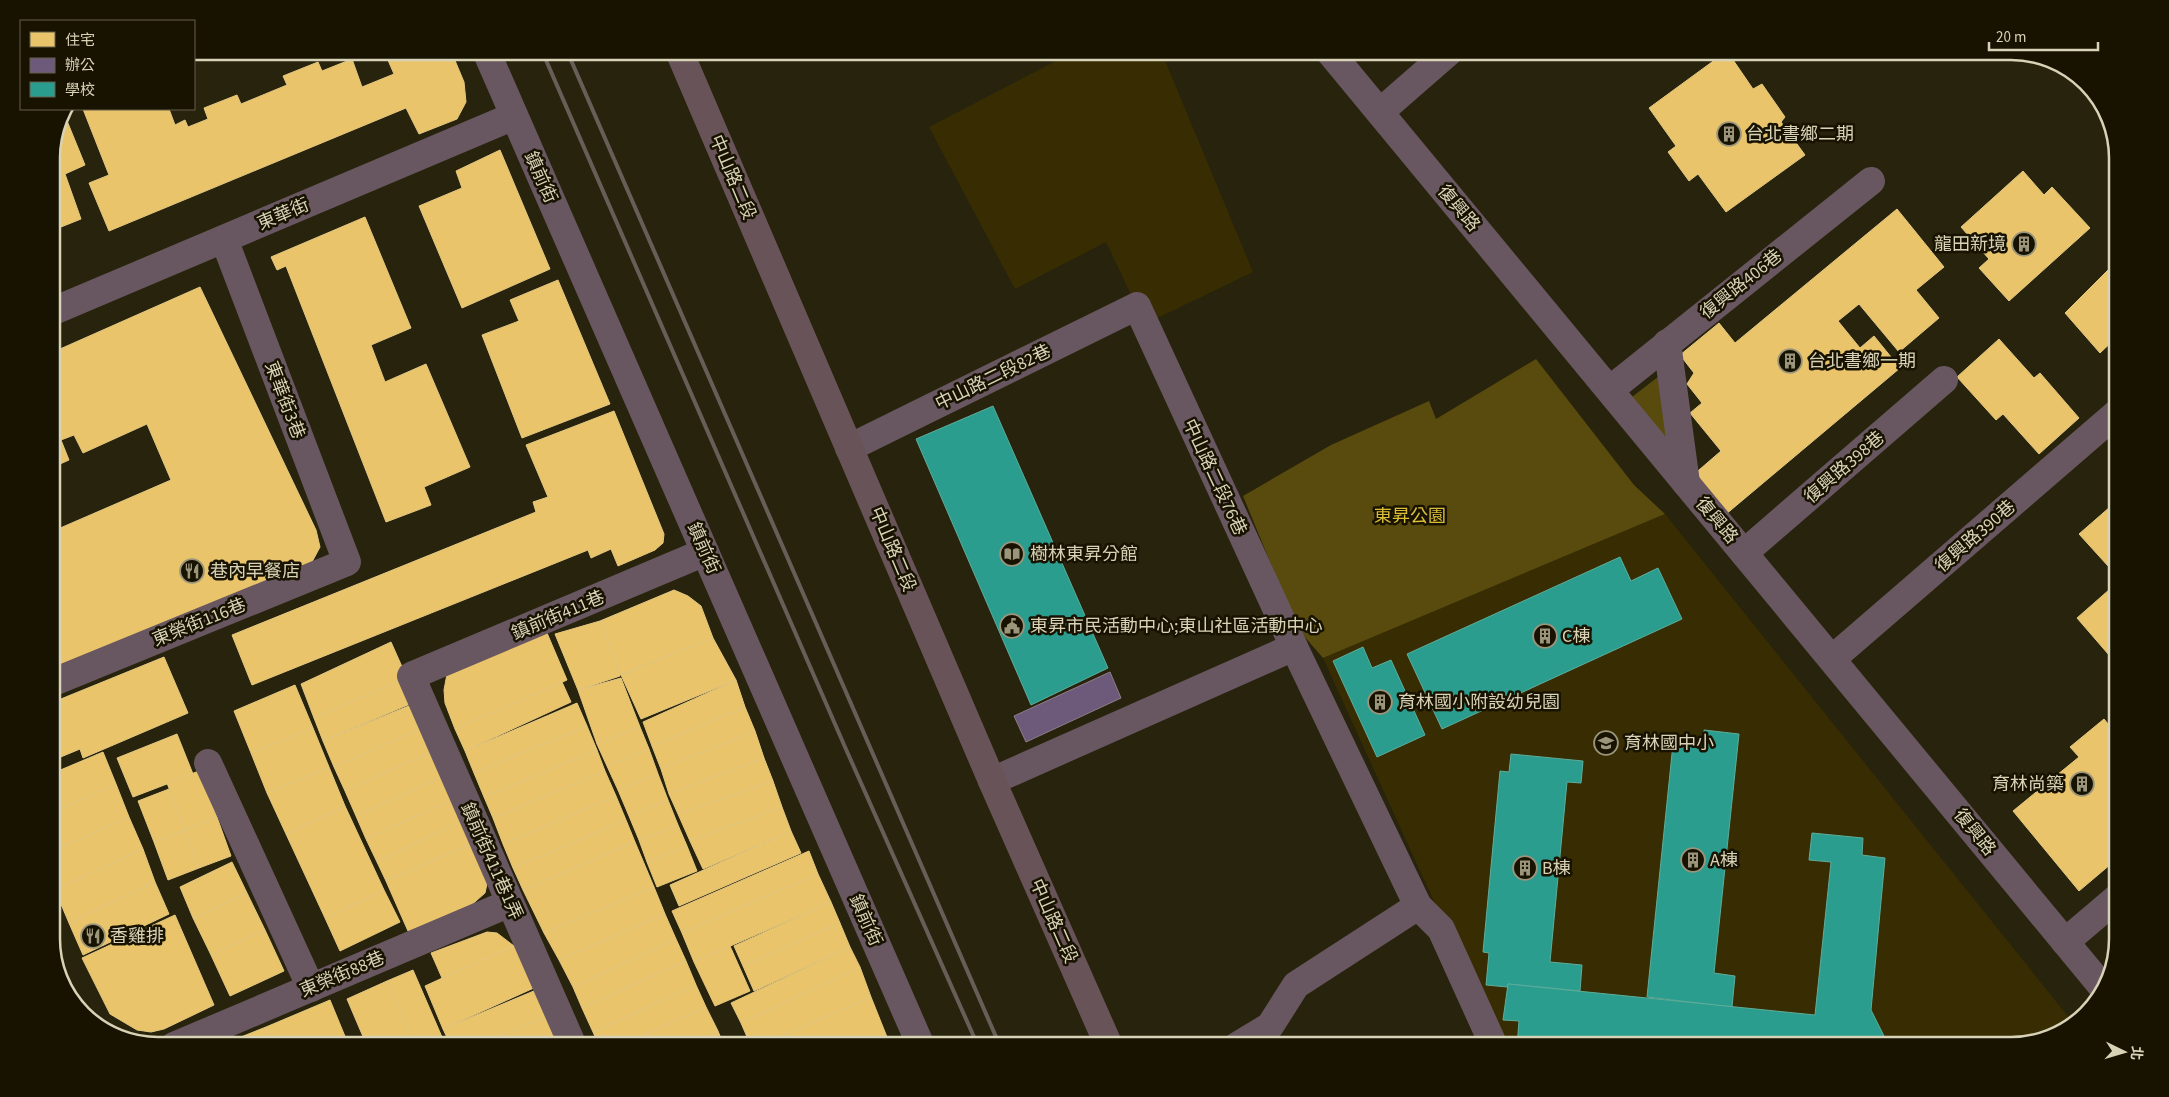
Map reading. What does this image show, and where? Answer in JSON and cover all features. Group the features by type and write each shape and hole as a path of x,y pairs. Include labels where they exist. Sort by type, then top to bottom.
{"main road":[{"name":"中山路二段","path":"683,60 992,781 1105,1037"}],"street":[{"name":"鎮前街","path":"490,60 917,1037"},
{"name":"復興路","path":"1337,60 1611,389 1686,485 2099,983"},
{"path":"1380,112 1440,60"},
{"name":"東華街","path":"60,309 514,116"},
{"name":"復興路406巷","path":"1611,389 1872,181"},
{"name":"東華街3巷","path":"224,239 347,562"},
{"name":"中山路二段82巷","path":"849,448 1137,306"},
{"name":"中山路二段76巷","path":"1137,306 1294,647 1418,906 1441,929 1490,1037"},
{"path":"1667,344 1686,485"},
{"name":"復興路398巷","path":"1744,553 1944,380"},
{"name":"復興路390巷","path":"1832,659 2109,420"},
{"name":"鎮前街411巷","path":"411,676 705,552"},
{"name":"東榮街116巷","path":"60,680 347,562"},
{"path":"992,781 1294,647"},
{"name":"鎮前街411巷1弄","path":"411,676 569,1037"},
{"path":"208,763 311,988"},
{"name":"東榮街88巷","path":"195,1037 510,903"},
{"path":"2065,942 2109,905"},
{"path":"1252,1037 1270,1026 1296,985 1418,906"}],"shaded area":[{"path":"1058,60 1165,60 1253,272 1145,324 1106,242 1015,289 929,127"},
{"name":"育林國中小","path":"1665,514 2069,1018 2049,1030 2037,1034 2011,1037 1496,1037 1323,658"}],"green space":[{"name":"東昇公園","path":"1536,359 1634,485 1665,514 1323,658 1303,635 1285,598 1243,496 1331,445 1429,401 1436,419"},
{"path":"1663,373 1671,448 1632,397"}],"building: 住宅":[{"path":"352,60 362,87 394,74 388,60 455,60 464,82 466,102 457,119 419,134 406,108 109,231 89,183 109,175 83,110 169,110 175,125 185,120 188,127 208,119 204,108 237,95 241,104 287,85 283,76 318,62 322,71"},
{"name":"台北書鄉二期","path":"1715,60 1733,60 1753,89 1762,84 1785,117 1781,122 1805,155 1726,212 1698,174 1689,181 1668,152 1676,146 1649,108"},
{"path":"67,120 85,165 65,174 81,219 60,227 60,151"},
{"path":"500,150 550,269 462,308 419,206 462,188 456,171"},
{"name":"龍田新境","path":"2023,171 2044,195 2052,187 2090,228 2009,301 1979,268 1989,259 1961,227"},
{"name":"台北書鄉一期","path":"1897,209 1944,267 1916,290 1939,318 1899,352 1859,304 1838,321 1860,348 1874,336 1900,368 1725,515 1692,476 1721,451 1690,413 1702,403 1687,384 1694,373 1680,355 1719,323 1735,343"},
{"path":"365,217 411,328 371,345 385,382 426,364 470,467 424,487 431,505 386,522 286,266 277,270 271,257"},
{"path":"2109,269 2109,344 2100,353 2065,313"},
{"path":"558,280 610,404 522,438 482,335 519,321 510,300"},
{"path":"200,287 316,530 320,547 312,562 60,669 60,528 171,480 147,424 83,453 74,435 61,440 69,460 60,464 60,349"},
{"path":"1999,339 2034,378 2040,373 2079,418 2039,454 2003,414 1996,420 1957,377"},
{"path":"614,411 664,534 663,543 655,550 618,566 611,549 591,558 588,550 252,685 232,635 536,512 533,502 548,497 526,445"},
{"path":"2109,508 2109,567 2079,534"},
{"path":"674,590 688,596 701,606 713,638 620,675 600,621"},
{"path":"2109,590 2109,655 2077,618"},
{"path":"600,621 620,676 578,690 555,634"},
{"path":"547,633 567,680 455,729 445,703 444,690 447,674"},
{"path":"713,638 736,680 641,719 621,675"},
{"path":"391,642 407,678 314,718 301,684"},
{"path":"164,657 188,713 83,758 80,749 60,757 60,699"},
{"path":"407,678 417,701 323,741 314,718"},
{"path":"621,678 640,727 597,744 578,690"},
{"path":"736,680 745,707 652,746 643,722"},
{"path":"562,682 571,702 465,751 455,729"},
{"path":"295,685 313,728 251,753 234,711"},
{"path":"577,703 587,726 474,773 465,751"},
{"path":"411,705 422,728 334,767 323,741"},
{"path":"745,707 755,731 661,769 652,746"},
{"name":"育林尚築","path":"2104,719 2109,725 2109,866 2079,891 2013,811 2079,757 2070,747"},
{"path":"587,726 597,750 484,797 474,773"},
{"path":"640,727 649,749 607,766 597,744"},
{"path":"313,728 329,767 267,793 251,753"},
{"path":"422,728 433,751 345,791 334,767"},
{"path":"755,731 764,758 669,794 661,769"},
{"path":"177,734 193,774 133,797 117,758"},
{"path":"649,749 658,774 618,790 607,766"},
{"path":"597,750 605,771 493,818 484,797"},
{"path":"433,751 444,776 356,816 345,791"},
{"path":"103,752 116,784 60,809 60,770"},
{"path":"764,758 773,781 678,814 669,794"},
{"path":"329,767 345,806 286,834 267,793"},
{"path":"199,771 217,817 185,830 167,783"},
{"path":"605,771 616,796 503,844 493,818"},
{"path":"658,774 668,800 629,816 618,790"},
{"path":"444,776 454,799 366,839 356,816"},
{"path":"773,781 782,807 690,841 678,814"},
{"path":"116,784 129,817 60,848 60,809"},
{"path":"169,789 185,830 154,842 138,801"},
{"path":"616,796 626,820 513,868 503,844"},
{"path":"454,799 464,820 377,862 366,839"},
{"path":"668,800 678,825 639,840 629,816"},
{"path":"345,806 384,890 325,918 286,834"},
{"path":"782,807 791,831 703,869 690,841"},
{"path":"129,817 143,849 60,888 60,848"},
{"path":"217,817 231,856 199,868 185,830"},
{"path":"464,820 476,842 386,881 377,862"},
{"path":"626,820 635,842 523,890 513,868"},
{"path":"678,825 687,846 647,862 639,840"},
{"path":"185,830 199,868 168,880 154,842"},
{"path":"791,831 801,853 679,906 670,885"},
{"path":"476,842 488,879 485,893 468,908 408,931 386,881"},
{"path":"635,842 654,887 544,933 523,890"},
{"path":"687,846 697,871 657,887 647,862"},
{"path":"143,849 155,882 69,923 60,902 60,888"},
{"path":"809,851 818,874 682,933 672,911"},
{"path":"232,862 247,893 193,918 180,887"},
{"path":"818,874 831,902 694,962 682,933"},
{"path":"155,882 169,914 83,955 69,923"},
{"path":"654,887 665,914 559,960 544,933"},
{"path":"384,890 400,922 340,951 325,918"},
{"path":"247,893 265,930 211,955 193,918"},
{"path":"831,902 840,923 743,966 734,946"},
{"path":"665,914 676,939 573,987 559,960"},
{"path":"175,915 214,1005 164,1029 151,1032 137,1030 110,1014 82,958"},
{"path":"840,923 850,947 754,991 743,966"},
{"path":"265,930 284,971 230,996 211,955"},
{"path":"487,932 497,933 514,946 442,978 431,953"},
{"path":"676,939 686,961 582,1008 573,987"},
{"path":"519,943 536,987 443,1029 425,986"},
{"path":"730,946 750,991 715,1006 694,962"},
{"path":"850,947 860,967 741,1023 731,1003"},
{"path":"686,961 696,985 593,1032 582,1008"},
{"path":"860,967 871,997 780,1037 747,1037 741,1023"},
{"path":"413,970 442,1037 411,1037 387,981"},
{"path":"387,981 411,1037 363,1037 347,999"},
{"path":"696,985 706,1007 641,1037 595,1037 593,1032"},
{"path":"541,988 552,1014 497,1037 447,1037 443,1029"},
{"path":"871,997 887,1037 780,1037"},
{"path":"330,1000 345,1037 270,1037 266,1027"},
{"path":"706,1007 718,1031 705,1037 641,1037"},
{"path":"552,1014 561,1036 559,1037 497,1037"},
{"path":"266,1027 270,1037 241,1037"},
{"path":"718,1031 720,1037 705,1037"}],"building: 辦公":[{"path":"1110,672 1121,698 1026,742 1014,716"}],"building: 學校":[{"name":"樹林東昇分館","path":"993,406 1108,668 1031,705 916,439"},
{"name":"C棟","path":"1620,557 1631,581 1658,568 1682,619 1442,729 1407,654"},
{"name":"育林國小附設幼兒園","path":"1363,647 1372,668 1391,660 1425,735 1377,757 1333,661"},
{"name":"A棟","path":"1704,730 1739,734 1714,973 1735,976 1732,1007 1647,997 1673,744 1703,747"},
{"name":"B棟","path":"1511,754 1583,761 1581,783 1567,782 1550,962 1582,965 1580,991 1508,984 1507,987 1486,985 1489,953 1483,952 1500,771 1509,772"},
{"path":"1812,833 1863,838 1862,855 1885,858 1871,1010 1884,1037 1518,1037 1519,1021 1503,1020 1508,984 1815,1015 1831,862 1809,860"}],"railway":[{"path":"546,60 845,747 974,1037"},
{"path":"571,60 996,1037"}],"place":[{"name":"台北書鄉二期","path":"1729,134"},
{"name":"龍田新境","path":"2024,244"},
{"name":"台北書鄉一期","path":"1790,361"},
{"name":"樹林東昇分館","path":"1012,554"},
{"name":"巷內早餐店","path":"192,571"},
{"name":"東昇市民活動中心;東山社區活動中心","path":"1012,626"},
{"name":"C棟","path":"1545,636"},
{"name":"育林國小附設幼兒園","path":"1380,702"},
{"name":"育林國中小","path":"1606,743"},
{"name":"育林尚築","path":"2082,784"},
{"name":"A棟","path":"1693,860"},
{"name":"B棟","path":"1525,868"},
{"name":"香雞排","path":"93,936"}]}
